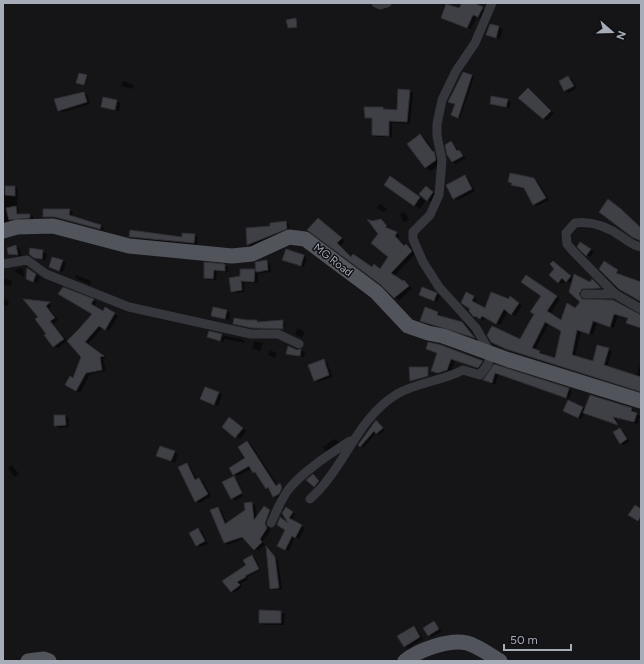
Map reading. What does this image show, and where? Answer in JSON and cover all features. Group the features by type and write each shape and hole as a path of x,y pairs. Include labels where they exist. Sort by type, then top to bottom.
{"main road":[{"name":"MG Road","path":"3,231 17,227 53,226 128,246 232,256 252,254 288,237 305,239 376,292 408,326 443,336 491,354 641,401"},
{"path":"405,661 413,654 433,646 466,643 500,661"},
{"path":"28,661 44,659 49,661"}],"street":[{"path":"376,3 380,5 387,3"},
{"path":"310,499 333,472 363,424 384,403 398,394 463,370 480,375 488,364 491,354 476,328 440,287 423,262 413,238 413,232 430,215 440,195 442,160 437,136 437,124 442,100 456,71 475,43 492,3"},
{"path":"641,247 631,244 612,230 586,223 574,223 566,232 567,244 572,251 615,294 641,309"},
{"path":"3,264 22,259 27,260 46,274 129,307 251,334 278,334 299,344"},
{"path":"585,294 615,294"},
{"path":"271,523 278,507 288,491 296,482 353,439"}],"building":[{"path":"462,3 474,3 483,7 478,17 473,15 467,28 441,18 446,4 459,8"},
{"path":"296,18 297,27 288,28 286,20"},
{"path":"490,24 499,26 496,38 486,35"},
{"path":"463,72 472,75 458,118 451,115 455,104 448,102"},
{"path":"79,73 87,75 84,85 76,83"},
{"path":"568,76 574,86 564,91 559,81"},
{"path":"528,88 551,111 543,119 518,98"},
{"path":"398,89 410,90 407,122 389,121 389,136 372,135 372,118 365,118 364,107 383,107 383,109 397,110"},
{"path":"84,92 87,102 58,111 54,99"},
{"path":"491,96 508,99 506,107 490,104"},
{"path":"103,97 117,100 115,110 101,107"},
{"path":"420,134 433,152 434,151 436,160 425,168 407,144"},
{"path":"451,141 457,151 459,150 463,156 452,162 447,155 445,145"},
{"path":"510,173 534,178 546,198 533,205 524,188 511,185 512,183 508,182"},
{"path":"465,175 472,189 453,199 446,185"},
{"path":"390,176 420,197 414,206 384,185"},
{"path":"5,186 15,186 15,196 5,195"},
{"path":"426,186 433,192 427,201 419,194"},
{"path":"608,199 641,228 641,241 632,237 599,212"},
{"path":"16,206 17,214 30,214 30,218 9,220 6,208"},
{"path":"43,209 70,209 69,215 101,225 100,229 55,217 43,217"},
{"path":"318,218 342,238 337,243 351,257 353,254 372,267 374,264 380,269 388,257 371,243 378,234 367,219 372,221 381,219 387,226 385,227 397,232 395,236 404,246 406,244 412,251 391,273 403,281 404,280 409,286 394,298 381,285 307,230"},
{"path":"286,221 287,229 247,245 246,228 270,226 270,223"},
{"path":"130,230 182,237 182,233 195,234 194,243 129,237"},
{"path":"580,242 591,249 586,256 577,247"},
{"path":"16,245 18,255 8,254 7,248"},
{"path":"30,248 43,250 42,259 34,258 29,254"},
{"path":"286,249 304,255 301,266 282,260"},
{"path":"52,257 63,260 59,271 49,267"},
{"path":"267,260 268,270 256,272 255,262"},
{"path":"553,261 571,276 566,282 562,278 558,283 549,275 554,269 550,264"},
{"path":"604,261 618,270 616,273 641,282 640,301 619,289 599,269"},
{"path":"204,262 225,264 225,271 214,270 213,279 204,278"},
{"path":"27,268 36,274 33,282 26,279"},
{"path":"240,269 255,269 254,282 241,281 242,290 231,292 229,278 240,276"},
{"path":"574,274 590,282 592,279 601,288 582,289 579,294 582,299 613,300 641,315 641,328 626,323 628,318 614,314 610,327 593,321 589,334 577,330 572,355 593,361 597,345 609,348 604,365 641,377 641,392 506,349 491,342 487,335 492,326 520,339 534,314 530,312 541,296 521,282 526,275 557,296 547,311 561,320 567,303 575,308 580,302 569,292","holes":["545,322 561,331 555,358 539,353 540,351 532,348"]},
{"path":"63,287 94,299 91,304 103,311 105,307 115,313 105,330 99,326 85,342 104,356 100,357 102,370 86,373 76,391 65,385 70,376 73,378 81,357 67,341 92,314 58,294"},
{"path":"422,287 437,293 434,301 419,295"},
{"path":"466,292 474,296 472,301 485,308 491,292 509,299 510,296 519,303 511,315 504,309 496,324 482,316 480,319 475,316 474,317 469,311 470,309 461,303"},
{"path":"23,299 50,302 46,306 55,318 50,321 64,339 53,347 35,319 38,317"},
{"path":"213,307 227,310 225,319 211,316"},
{"path":"425,307 438,312 437,315 462,322 475,338 420,321"},
{"path":"234,318 257,320 257,322 283,320 283,329 252,328 233,324"},
{"path":"209,331 222,334 220,341 207,337"},
{"path":"428,342 441,345 483,361 478,368 451,359 447,370 438,373 431,371 437,353 426,349"},
{"path":"288,346 297,350 301,349 300,356 286,354"},
{"path":"324,359 329,375 314,381 308,365"},
{"path":"494,364 569,388 566,398 495,373 492,383 483,380"},
{"path":"409,367 428,367 428,376 410,381"},
{"path":"205,387 219,392 214,405 200,399"},
{"path":"590,395 632,408 631,411 637,413 634,422 613,417 618,425 583,413"},
{"path":"568,400 583,407 578,418 563,411"},
{"path":"54,415 65,415 66,425 54,426"},
{"path":"229,417 243,428 235,438 222,427"},
{"path":"376,420 383,428 376,434 374,431 360,447 358,445"},
{"path":"620,428 627,439 620,444 613,432"},
{"path":"247,441 276,486 280,483 282,488 279,494 273,497 268,487 266,489 255,472 253,473 249,466 233,475 229,468 245,458 238,447"},
{"path":"160,446 175,451 171,461 156,456"},
{"path":"187,463 195,480 199,478 208,494 195,502 178,467"},
{"path":"313,474 319,481 314,487 306,480"},
{"path":"234,476 242,493 231,499 222,482"},
{"path":"252,502 254,520 264,506 270,510 265,523 267,528 260,539 262,542 254,550 242,537 224,543 210,510 218,507 225,524 245,510 244,503"},
{"path":"635,505 641,509 641,516 638,521 628,515"},
{"path":"286,507 293,512 289,518 302,525 295,538 292,536 285,550 277,546 285,530 277,525 280,517 288,523 282,513"},
{"path":"198,528 205,541 196,546 189,533"},
{"path":"266,546 275,557 279,588 270,589"},
{"path":"252,555 259,569 237,582 240,585 231,592 222,581 246,565 243,560"},
{"path":"259,610 281,611 281,623 259,623"},
{"path":"434,621 439,629 428,636 423,628"},
{"path":"414,626 420,637 404,647 397,636"}]}
